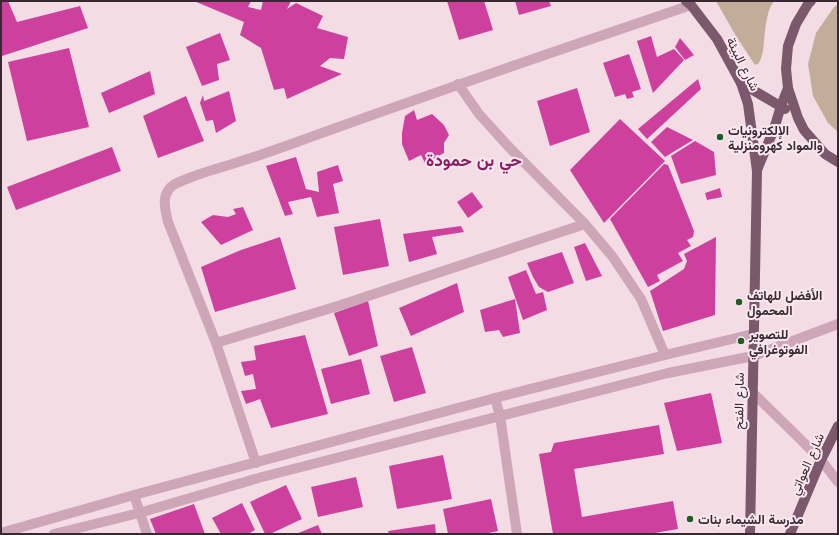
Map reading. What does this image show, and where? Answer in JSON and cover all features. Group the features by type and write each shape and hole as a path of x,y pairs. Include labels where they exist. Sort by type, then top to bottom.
{"main road":[{"path":"811,1 796,24 788,46 786,69 788,88 798,118 804,130 825,154 838,162"},
{"name":"شارع البيئة","path":"689,3 717,39 740,82 748,104 757,172"},
{"path":"740,82 781,106 798,118"},
{"path":"757,172 788,88"},
{"name":"شارع الفتح","path":"750,534 757,172"},
{"name":"شارع العواتي","path":"790,534 821,460 838,426"}],"street":[{"path":"256,462 216,343 168,222 164,201 166,194 174,184 205,172 264,154 394,106 689,3"},
{"path":"458,84 479,114 507,146 586,224 612,256 641,299 665,355"},
{"path":"216,343 341,305 586,224"},
{"path":"54,534 139,513 262,477 668,373 753,356 838,324"},
{"path":"1,533 134,495 495,398 753,334"},
{"path":"753,393 821,460 838,482"},
{"path":"495,398 500,416 517,534"},
{"path":"134,495 147,534"}],"shaded area":[{"path":"716,1 774,1 767,18 763,51 759,63 755,65"},
{"path":"838,4 838,132 828,123 813,96 808,64 816,33 834,7"}],"building":[{"path":"1,1 8,1 17,22 80,6 88,28 2,56"},
{"path":"194,1 251,1 248,7 261,10 263,1 291,1 287,9 296,3 323,16 317,28 348,37 344,59 330,58 320,66 342,74 287,99 284,88 274,90 261,48 240,35 244,22"},
{"path":"447,1 484,1 493,30 459,40"},
{"path":"515,1 549,1 551,6 519,15"},
{"path":"220,33 230,60 217,64 219,80 202,86 186,47"},
{"path":"651,36 657,57 674,49 684,60 653,93 637,41"},
{"path":"680,38 694,55 685,60 675,47"},
{"path":"69,48 89,127 27,141 8,62"},
{"path":"629,54 641,89 632,92 634,97 627,99 625,94 615,97 603,63"},
{"path":"150,71 155,94 109,113 101,93"},
{"path":"698,79 701,89 647,139 638,129"},
{"path":"577,88 590,132 550,146 537,101"},
{"path":"229,91 236,121 216,133 213,120 206,121 200,103 203,95 204,101"},
{"path":"186,96 204,141 158,158 143,116"},
{"path":"414,110 417,120 432,114 444,125 449,135 444,143 444,153 425,163 421,155 409,161 402,144 405,116"},
{"path":"620,119 665,161 604,223 570,170"},
{"path":"667,127 693,140 665,157 651,142"},
{"path":"695,141 714,152 716,175 681,184 671,156"},
{"path":"112,147 121,171 16,210 7,187"},
{"path":"296,157 306,189 319,192 317,172 338,165 343,181 333,184 339,213 317,217 311,197 288,202 293,214 285,216 266,166"},
{"path":"664,164 668,165 694,231 693,237 687,240 691,246 678,253 683,261 657,275 660,281 648,287 610,219"},
{"path":"720,188 722,197 707,200 705,193"},
{"path":"472,192 483,207 468,218 457,202"},
{"path":"243,207 253,230 221,245 201,222 213,215 228,217 236,214 233,209"},
{"path":"380,219 389,266 343,275 334,227"},
{"path":"461,226 464,232 432,237 437,254 409,262 403,234"},
{"path":"280,237 296,289 215,312 201,267 241,250"},
{"path":"716,237 715,315 663,331 650,291 684,269 687,261 684,254"},
{"path":"585,243 602,276 586,281 574,247"},
{"path":"562,252 574,283 548,292 539,287 527,263"},
{"path":"526,270 536,294 543,292 547,310 523,320 508,277"},
{"path":"457,283 464,312 411,336 399,308"},
{"path":"515,299 520,333 503,337 499,330 485,332 480,310"},
{"path":"368,301 378,346 349,356 334,313"},
{"path":"305,335 328,414 271,428 260,399 246,404 241,391 256,389 253,374 245,376 241,362 256,360 254,346"},
{"path":"412,347 426,393 394,402 380,356"},
{"path":"361,359 370,394 331,404 321,369"},
{"path":"711,393 722,443 677,451 664,403"},
{"path":"659,425 664,454 574,469 582,517 673,501 678,529 649,534 553,534 539,454 551,452 554,443"},
{"path":"443,455 452,499 397,509 389,466"},
{"path":"356,477 363,507 318,517 311,487"},
{"path":"286,485 302,519 270,534 265,534 250,502"},
{"path":"491,499 498,531 484,534 448,534 443,509"},
{"path":"242,503 255,530 248,534 221,534 212,518"},
{"path":"194,504 205,534 156,534 150,519"},
{"path":"435,524 436,534 389,534 388,531"},
{"path":"318,525 322,534 296,534"}],"place":[{"name":"الإلكترونيات والمواد كهرومنزلية","path":"720,137"},
{"name":"الأفضل للهاتف المحمول","path":"739,302"},
{"name":"للتصوير الفوتوغرافي","path":"741,341"},
{"name":"مدرسة الشيماء بنات","path":"690,519"}],"district":[{"name":"حي بن حمودة","path":"474,160"}]}
